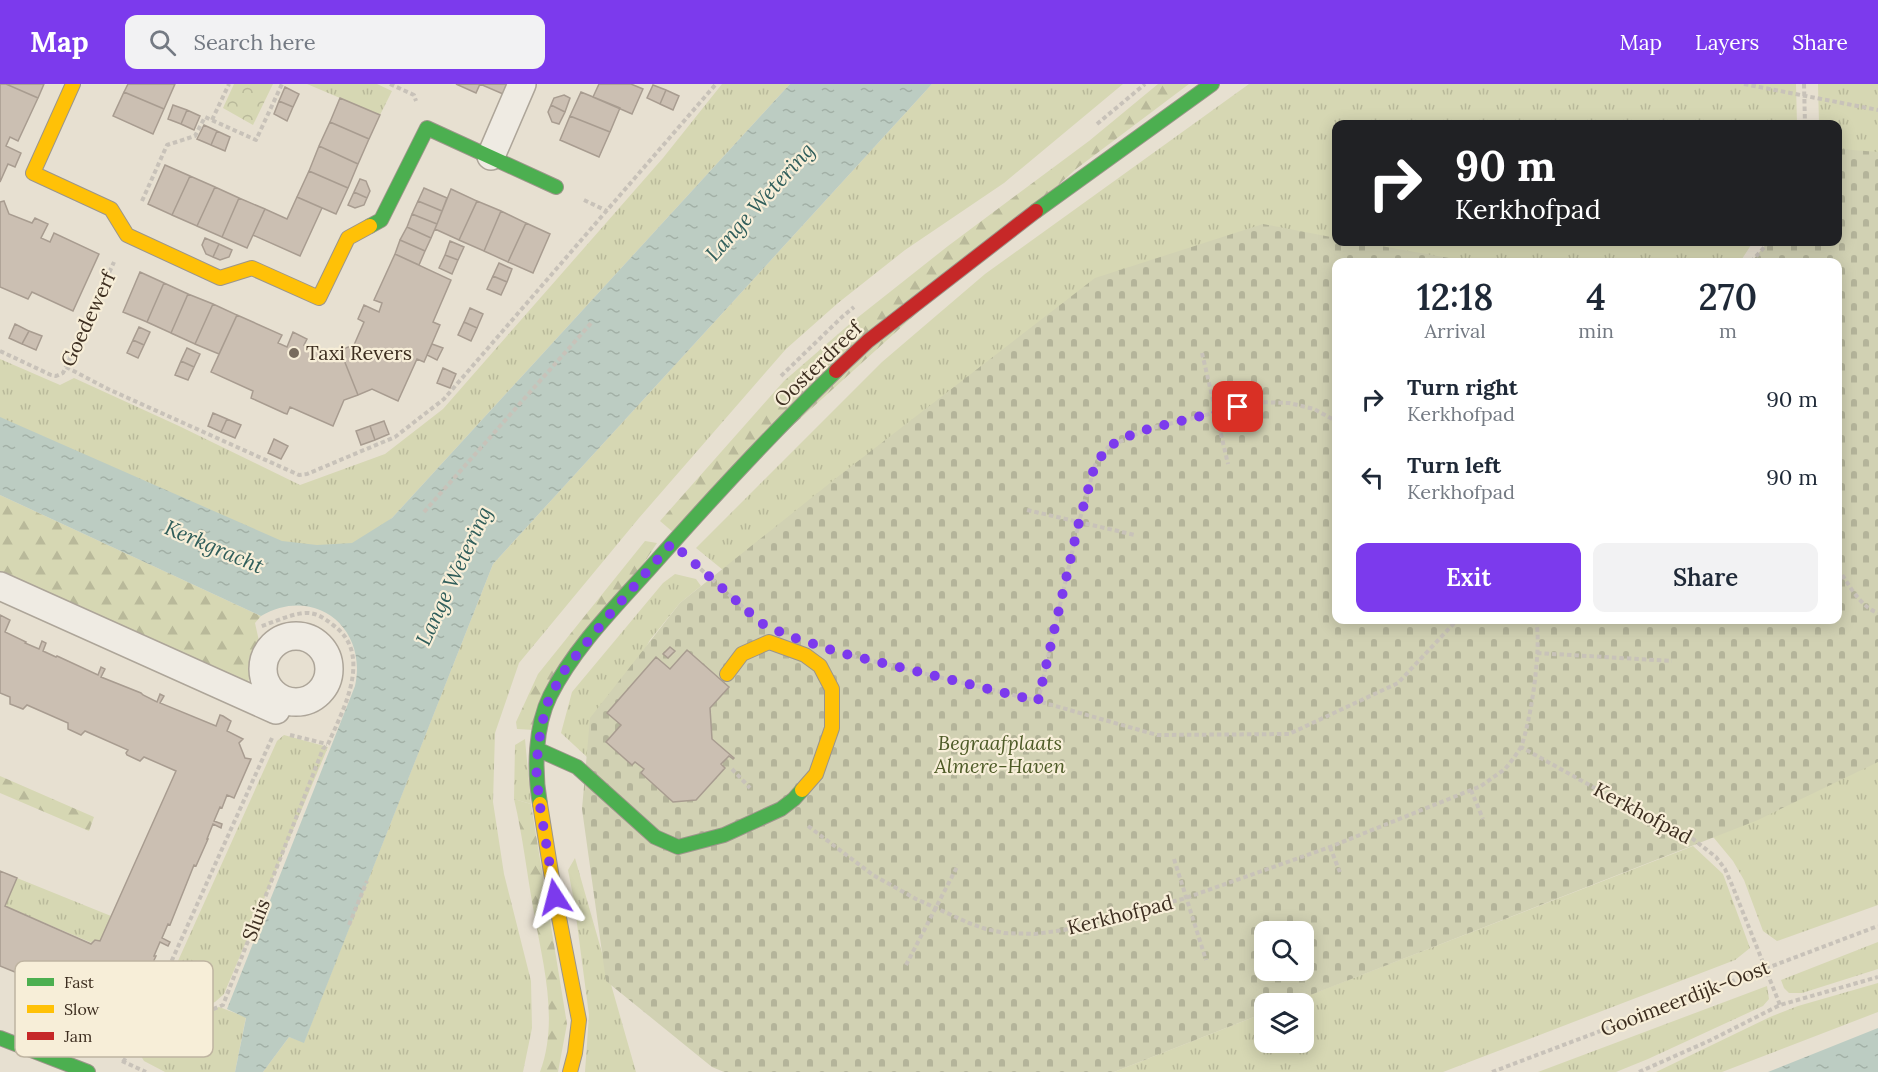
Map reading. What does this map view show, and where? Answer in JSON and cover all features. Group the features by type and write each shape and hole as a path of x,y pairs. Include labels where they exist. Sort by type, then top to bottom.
{"main road":[{"path":"74,84 33,173 111,209 126,235 220,278 252,268 319,298 348,238 381,220 427,128 556,187"},
{"name":"Oosterdreef","path":"570,1072 579,1020 555,897 539,800 536,766 541,727 549,698 566,668 610,614 740,467 868,341 1042,206 1212,84"},
{"path":"539,750 577,767 655,837 678,847 724,835 781,809 794,799 816,774 832,728 832,689 820,666 805,655 769,642 742,654 727,674"},
{"path":"0,1038 15,1044"},
{"path":"49,1057 88,1072"}],"street":[{"path":"491,156 522,84"},
{"path":"0,586 276,703"}],"path":[{"path":"229,84 212,120 256,140 282,84"},
{"path":"66,367 108,389 299,475 307,474 395,437 444,399 717,84"},
{"path":"1744,84 1878,110"},
{"path":"1804,84 1805,120"},
{"name":"Goedewerf","path":"0,351 51,375 61,375 167,145 195,136 205,117 212,120"},
{"path":"1755,258 1765,246"},
{"path":"424,512 593,321"},
{"path":"1202,353 1228,464"},
{"path":"1038,701 1079,522 1095,465 1108,447 1148,429 1259,402 1289,403 1314,409 1332,419"},
{"path":"1027,510 1135,535"},
{"path":"672,543 752,615"},
{"path":"1842,575 1869,610 1878,613"},
{"path":"259,627 306,613 320,615 339,629 344,637 353,656 353,677 344,708 327,744 313,741"},
{"path":"841,653 1038,701 1157,735 1290,734 1398,683 1453,624"},
{"name":"Kerkhofpad","path":"732,769 762,800 797,818 873,875 969,923 1004,933 1035,934 1083,925 1186,898 1330,847 1493,779 1514,759 1521,747 1528,725 1537,653 1537,624"},
{"path":"1537,653 1672,661"},
{"path":"171,961 275,730 276,703"},
{"name":"Sluis","path":"213,1009 223,1005 322,749 327,744"},
{"name":"Kerkhofpad","path":"1521,747 1602,792 1689,836 1707,848 1725,869 1780,1005"},
{"path":"1471,790 1483,819"},
{"path":"1330,847 1341,875"},
{"path":"1174,860 1206,960"},
{"path":"906,965 958,865"},
{"path":"349,925 367,881"},
{"name":"Gooimeerdijk-Oost","path":"1492,1072 1878,926"},
{"name":"Gooimeerdijk-Oost","path":"1639,1072 1711,1040 1780,1005 1878,977"},
{"path":"123,1062 126,1057"}],"green space":[{"path":"234,84 273,84 253,125 223,108"},
{"path":"307,84 377,84 392,91 380,115"},
{"path":"722,84 790,84 392,518 351,550 297,548 0,428 0,359 60,385 74,378 300,485 385,454 443,409 663,158"},
{"path":"932,84 1123,84 1004,183 905,250 838,303 786,349 639,518 519,663 495,733 493,802 504,874 531,981 532,1028 523,1072 263,1072 289,1037 304,1042 493,564"},
{"path":"1158,84 1189,84 1076,169 674,533 660,521 784,381 852,322 948,246 1089,141"},
{"path":"1249,84 1796,84 1797,120 1332,120 1332,246 1750,246 1743,258 1332,258 1332,264 761,601 696,548 882,362 985,274"},
{"path":"1818,84 1878,84 1878,905 1777,941 1763,931 1744,880 1733,861 1714,838 1682,818 1835,624 1842,624 1842,258 1838,258 1838,246 1842,246 1842,120 1819,120"},
{"name":"Begraafplaats Almere-Haven","path":"1842,149 1878,152 1878,762 1758,820 1314,994 1254,993 1254,1017 1114,1072 724,1072 712,1067 606,981 582,809 590,718 680,603 840,475 1095,278 1263,224 1332,237 1332,246 1381,246 1449,258 1332,258 1332,624 1842,624 1842,258 1754,258 1765,246 1842,246"},
{"path":"0,495 261,616 255,623 261,650 245,689 0,577"},
{"path":"645,541 657,543 534,730 517,729 516,722 538,674"},
{"path":"675,574 696,579 701,586 680,603 650,640 587,757 561,733 572,692 663,583"},
{"path":"284,735 328,747 224,994 213,1003 213,961 178,961 277,741"},
{"path":"525,739 531,804 514,799 515,745"},
{"path":"0,776 94,817 89,831 0,793"},
{"path":"514,799 531,804 567,1024 558,1072 540,1072 546,1053 548,1033 548,992"},
{"path":"1693,846 1723,874 1750,948 1735,960 1443,1072 1114,1072 1254,1017 1254,1053 1314,1053 1314,993"},
{"path":"575,858 636,1072 585,1072 589,1015 568,870"},
{"path":"17,878 111,916 100,941 92,943 5,906"},
{"path":"1878,942 1878,969 1802,993 1789,993 1784,988 1781,980"},
{"path":"1878,983 1878,1012 1722,1072 1656,1072 1770,1017 1798,1006"},
{"path":"1767,986 1769,999 1763,1006 1616,1072 1538,1072"},
{"path":"219,1007 246,1017 235,1072 165,1072 144,1061 142,1057 213,1057 213,1009"}],"water":[{"path":"790,84 932,84 493,564 304,1043 289,1037 263,1072 235,1072 246,1018 227,1009 355,686 357,665 353,646 345,630 333,617 317,609 300,606 281,608 261,616 0,495 0,417 282,541 317,545 352,543 392,518"},
{"path":"1878,1028 1878,1072 1768,1072"}],"building":[{"path":"0,84 6,84 38,98 18,141 10,137 6,146 21,153 15,167 8,164 0,182"},
{"path":"6,84 44,84 38,98"},
{"path":"128,84 175,84 164,109 124,92"},
{"path":"456,84 480,84 476,93"},
{"path":"480,84 507,84 503,94"},
{"path":"599,84 631,84 643,89 632,114 593,97"},
{"path":"653,85 666,90 660,104 647,98"},
{"path":"285,87 299,94 293,107 279,101"},
{"path":"666,90 679,96 673,110 660,104"},
{"path":"124,92 164,109 153,134 113,116"},
{"path":"581,92 620,108 610,132 570,116"},
{"path":"564,95 570,98 565,112 551,105 554,98"},
{"path":"340,98 380,115 369,139 330,122"},
{"path":"279,101 293,107 287,121 274,114"},
{"path":"173,105 187,110 181,124 168,119"},
{"path":"551,105 565,112 559,124 552,122 548,112"},
{"path":"187,110 200,116 194,130 181,124"},
{"path":"570,116 610,132 599,157 560,140"},
{"path":"330,122 369,139 358,164 319,146"},
{"path":"204,125 217,131 211,145 197,139"},
{"path":"217,131 230,137 225,151 211,145"},
{"path":"319,146 358,164 348,188 309,171"},
{"path":"165,165 190,176 172,215 148,204"},
{"path":"309,171 348,188 336,214 297,197"},
{"path":"190,176 215,187 197,226 172,215"},
{"path":"360,179 366,181 370,191 367,198 354,192"},
{"path":"215,187 239,198 222,237 197,226"},
{"path":"424,188 447,198 442,211 418,201"},
{"path":"451,189 477,201 459,240 435,229"},
{"path":"354,192 367,198 364,205 355,208 348,205"},
{"path":"297,197 322,208 300,256 253,235 265,209 287,219"},
{"path":"239,198 265,209 247,248 222,237"},
{"path":"4,201 9,214 32,223 35,218 48,224 41,238 50,242 54,233 99,254 73,311 32,292 28,299 0,287 0,202"},
{"path":"418,201 442,211 437,224 412,214"},
{"path":"477,201 501,211 484,251 459,240"},
{"path":"501,211 526,223 508,262 484,251"},
{"path":"412,214 437,224 431,238 407,227"},
{"path":"526,223 550,234 533,273 508,262"},
{"path":"407,227 431,238 425,251 400,240"},
{"path":"205,238 219,244 213,257 206,254 202,245"},
{"path":"400,240 425,251 419,265 395,254"},
{"path":"450,241 464,247 458,260 445,255"},
{"path":"219,244 232,250 229,257 220,260 213,257"},
{"path":"395,254 451,280 433,322 440,325 424,362 417,359 398,401 372,389 358,395 340,350 354,345 364,322 358,319 364,305 379,312 382,303 374,300"},
{"path":"445,255 458,260 452,274 439,268"},
{"path":"499,263 512,269 507,282 493,276"},
{"path":"140,272 164,283 147,322 123,312"},
{"path":"493,276 507,282 501,295 487,289"},
{"path":"164,283 188,294 171,333 147,322"},
{"path":"188,294 213,304 195,344 171,333"},
{"path":"213,304 237,315 219,354 195,344"},
{"path":"470,308 483,314 477,328 464,322"},
{"path":"237,315 282,335 278,343 287,347 293,332 307,339 304,345 328,355 340,350 358,395 344,400 333,426 290,407 287,414 284,413 251,398 253,391 211,372"},
{"path":"464,322 477,328 471,341 458,335"},
{"path":"15,324 29,331 22,344 9,338"},
{"path":"139,327 150,332 144,345 133,340"},
{"path":"29,331 42,336 36,350 22,344"},
{"path":"133,340 144,345 138,358 127,353"},
{"path":"432,344 443,348 437,360 427,355"},
{"path":"187,348 200,354 194,367 181,361"},
{"path":"181,361 194,367 188,380 175,375"},
{"path":"443,368 456,374 450,388 437,383"},
{"path":"213,413 227,419 221,432 208,426"},
{"path":"227,419 241,425 235,438 221,432"},
{"path":"384,421 389,434 375,440 370,426"},
{"path":"370,426 375,440 361,445 356,431"},
{"path":"274,439 288,446 281,459 268,453"},
{"path":"0,615 10,620 5,632 25,643 39,649 42,641 46,643 43,651 98,675 101,667 105,669 101,677 157,702 160,694 164,696 160,703 216,726 220,715 223,716 231,721 227,731 243,739 239,743 245,758 251,759 234,798 227,795 222,808 220,807 214,821 222,824 221,828 213,824 170,925 168,924 162,938 170,942 168,946 160,942 154,961 15,961 15,972 0,966 0,871 17,878 5,906 91,944 95,940 100,941 176,771 144,757 140,761 127,755 128,750 85,731 81,735 68,729 68,723 27,705 23,709 10,704 10,697 0,693"},
{"path":"670,647 675,651 668,658 663,654"},
{"path":"687,650 729,687 710,708 712,739 734,758 729,756 721,764 725,768 696,800 673,802 641,773 644,769 635,762 632,765 606,742 621,725 607,713 656,657 670,669"}],"traffic: fast":[{"path":"1036,211 1212,84"},
{"path":"370,226 381,220 427,128 556,187"},
{"path":"540,804 537,749 541,721 550,696 571,661 610,612 719,492 836,371"},
{"path":"539,750 577,767 655,837 678,847 724,835 781,809 802,790"},
{"path":"0,1038 15,1044"},
{"path":"49,1057 88,1072"}],"traffic: slow":[{"path":"73,84 33,173 111,209 127,235 220,278 252,268 319,298 348,238 370,226"},
{"path":"727,674 742,654 769,642 805,655 820,666 832,689 832,728 816,774 802,790"},
{"path":"540,804 579,1020 570,1072"}],"traffic: jam":[{"path":"836,371 868,341 1036,211"}],"place":[{"name":"Taxi Revers","path":"294,353"}],"route":[{"path":"555,897 539,800 536,766 541,727 549,698 566,668 672,543 761,623 789,636 841,653 1038,701 1079,522 1095,465 1108,447 1126,437 1148,429 1238,407"}],"water label":[{"name":"Lange Wetering","path":"760,202"},
{"name":"Kerkgracht","path":"214,547"},
{"name":"Lange Wetering","path":"454,576"}]}
